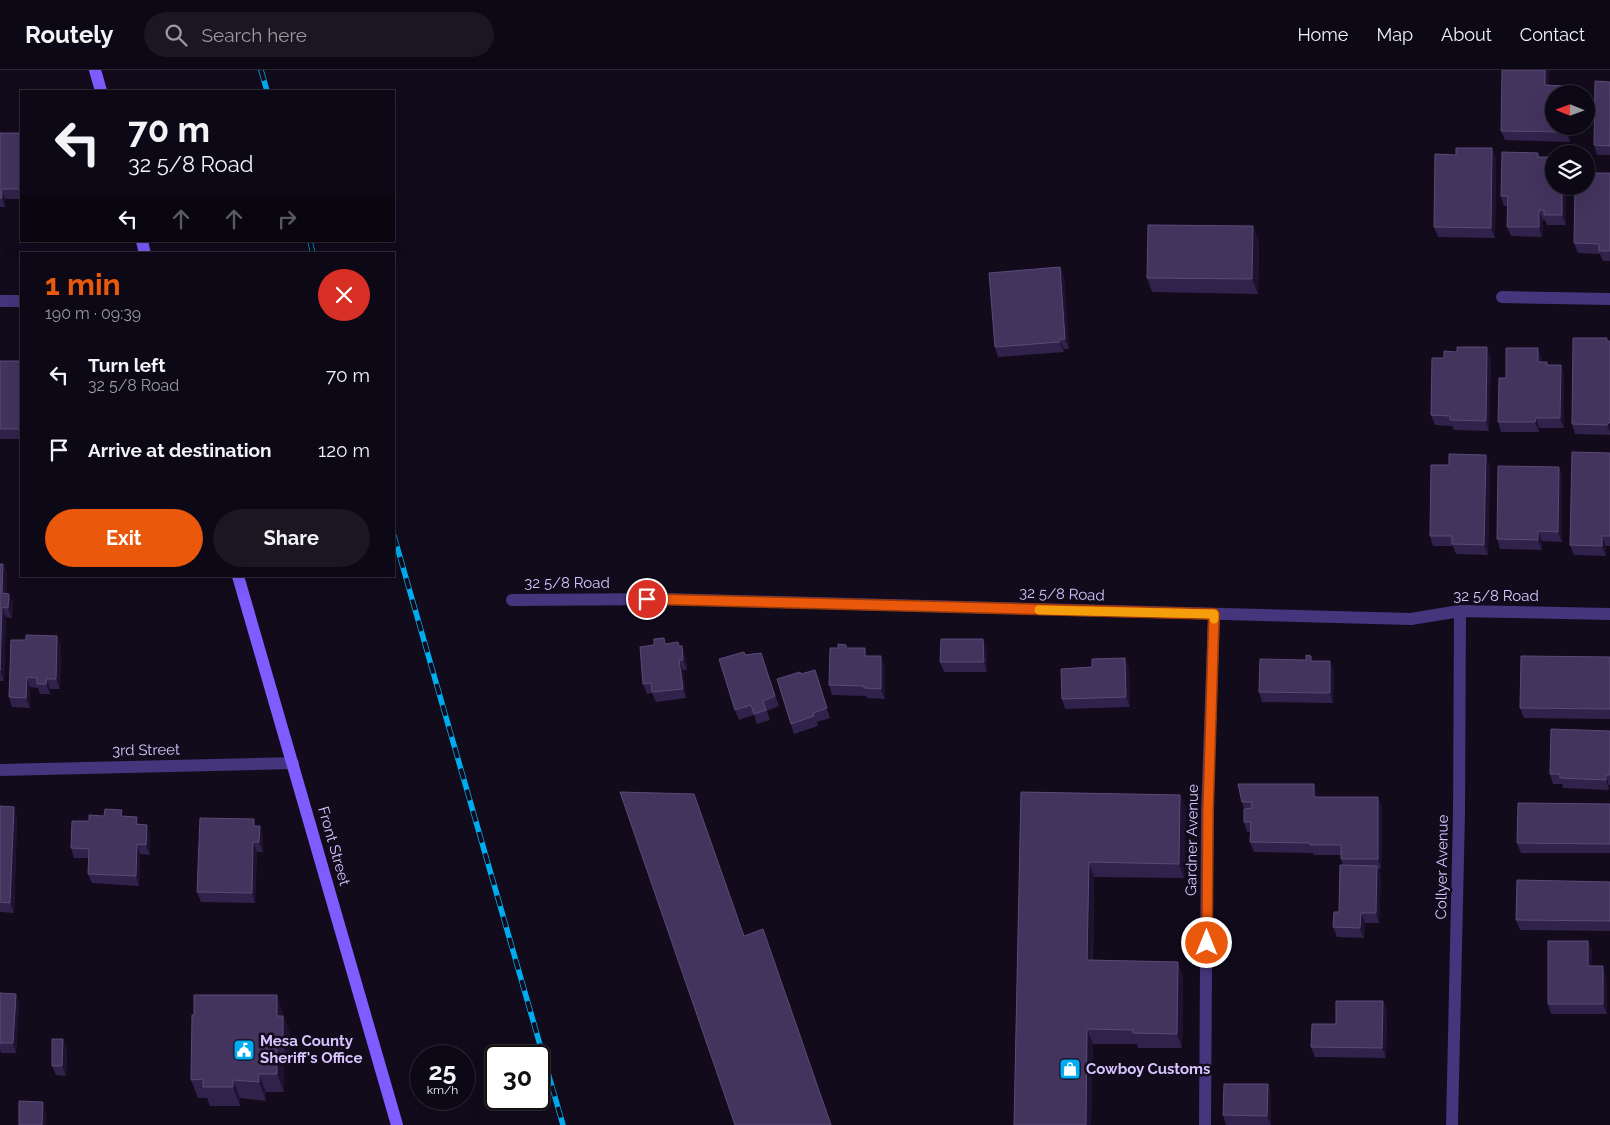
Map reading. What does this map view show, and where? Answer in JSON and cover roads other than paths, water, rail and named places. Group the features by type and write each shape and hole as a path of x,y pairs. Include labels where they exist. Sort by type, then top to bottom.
{"street":[{"path":"95,70 101,90"},
{"path":"1502,297 1610,299"},
{"path":"0,301 20,301"},
{"name":"Front Street","path":"238,577 397,1125"},
{"name":"32 5/8 Road","path":"512,600 666,599 1411,619 1460,610 1610,614"},
{"name":"Collyer Avenue","path":"1452,1125 1459,813 1460,610"},
{"name":"Gardner Avenue","path":"1205,1125 1208,812 1214,614"},
{"name":"3rd Street","path":"0,770 293,763"}],"railway":[{"path":"261,70 267,90"},
{"path":"310,242 313,252"},
{"path":"395,539 563,1125"}],"place":[{"name":"Mesa County Sheriff's Office","path":"244,1050"},
{"name":"Cowboy Customs","path":"1070,1069"}]}
